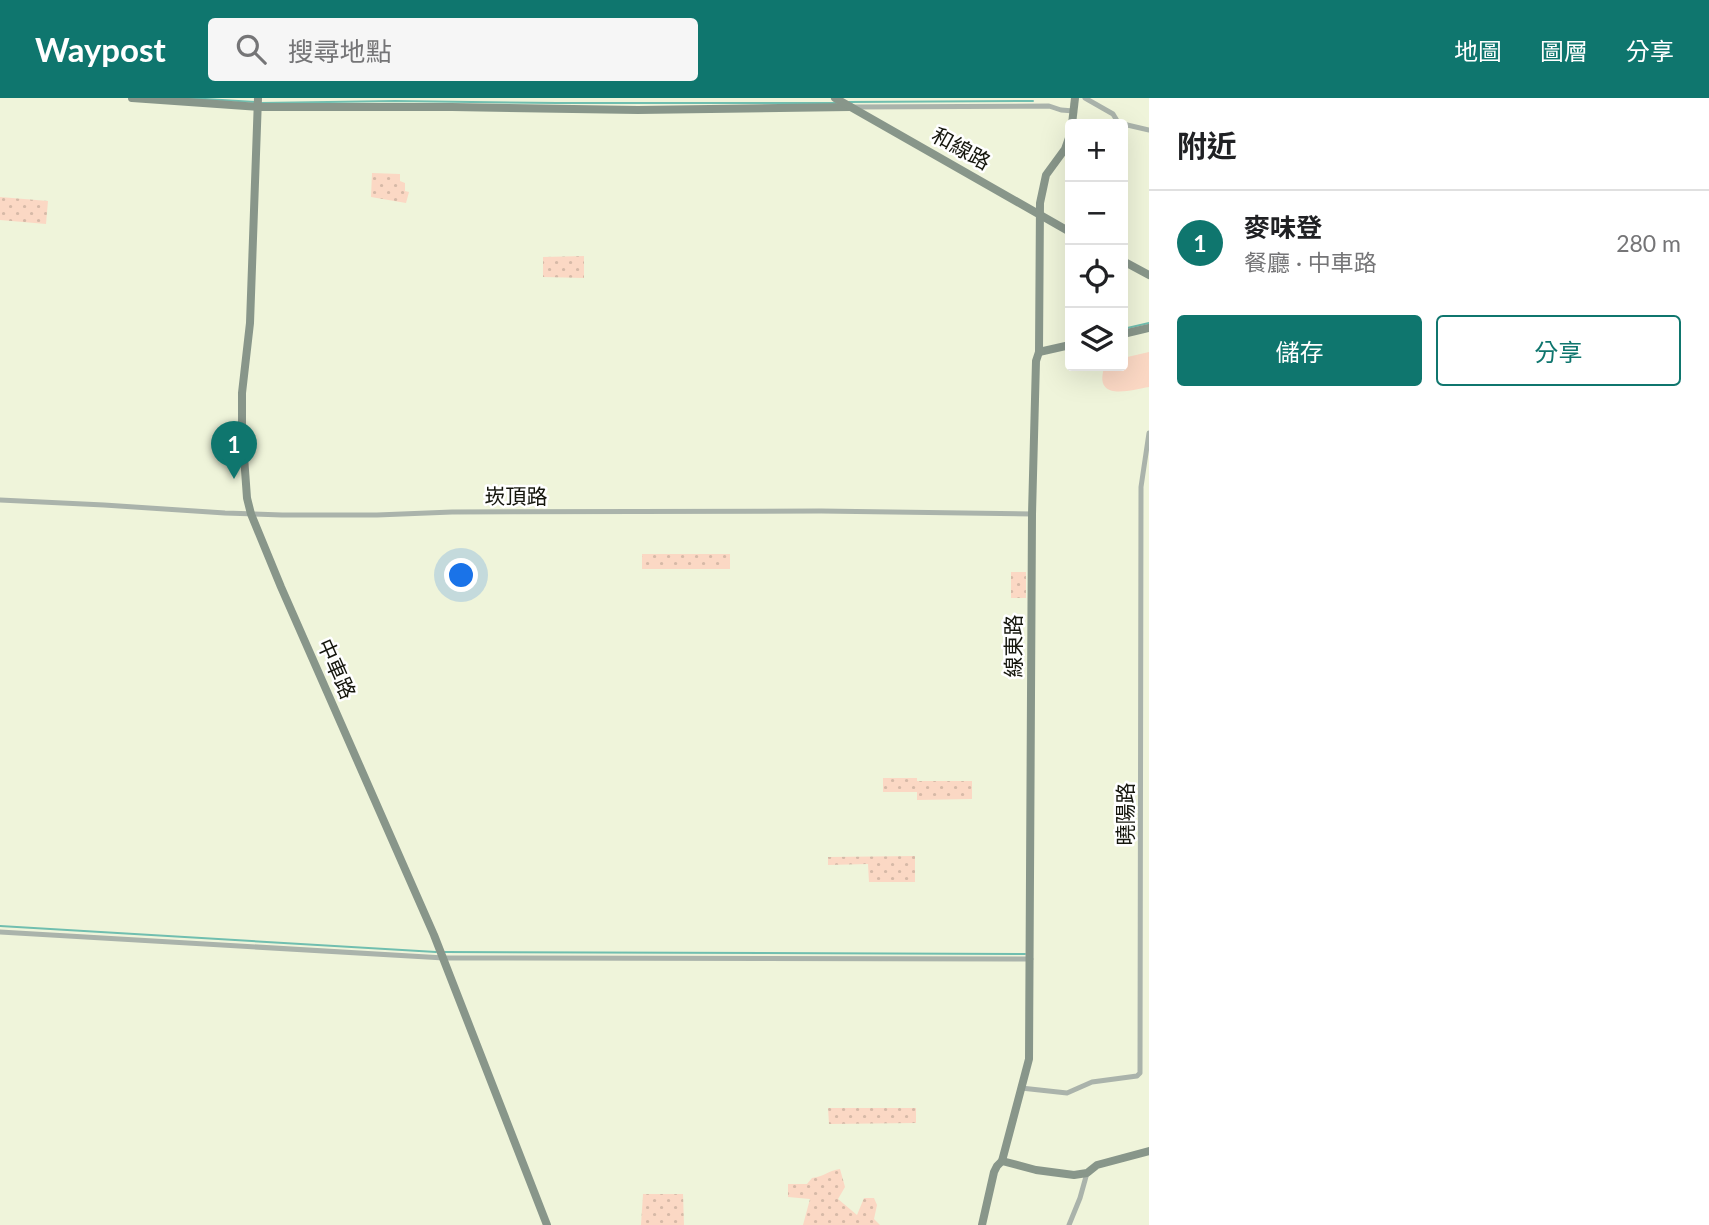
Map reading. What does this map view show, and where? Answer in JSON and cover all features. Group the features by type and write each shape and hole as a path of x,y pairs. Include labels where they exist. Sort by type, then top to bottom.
{"street":[{"path":"132,98 638,110 1049,106 1074,111"},
{"name":"和線路","path":"835,98 1065,229"},
{"path":"1073,119 1075,98"},
{"path":"1085,98 1112,114 1116,119"},
{"name":"中車路","path":"258,102 250,323 242,393 246,486 251,514 444,958 547,1225"},
{"path":"1128,125 1149,130"},
{"name":"線東路","path":"982,1225 994,1172 1002,1161 1029,1059 1032,514 1036,362 1039,352 1040,203 1046,175 1065,149"},
{"path":"1128,264 1149,275"},
{"path":"1128,333 1149,328"},
{"path":"1039,352 1065,346"},
{"name":"曉陽路","path":"1021,1088 1067,1093 1092,1082 1138,1076 1140,1073 1141,487 1149,433"},
{"name":"崁頂路","path":"0,500 251,514 821,511 1032,514"},
{"path":"0,932 444,958 1031,958"},
{"path":"1002,1161 1064,1175 1087,1173 1097,1165 1149,1151"},
{"path":"1069,1225 1087,1173"}],"shaded area":[{"path":"372,173 400,174 400,181 405,183 405,191 409,192 406,203 371,197"},
{"path":"0,197 48,201 46,224 0,220"},
{"path":"584,256 584,278 543,277 543,257"},
{"path":"1149,352 1149,387 1124,391 1109,390 1104,386 1103,371 1128,371 1128,357"},
{"path":"642,554 730,554 730,569 642,569"},
{"path":"1011,572 1026,572 1026,598 1011,598"},
{"path":"883,778 917,778 917,781 972,781 972,799 917,800 917,792 883,792"},
{"path":"915,856 915,882 869,882 868,864 828,865 828,857"},
{"path":"828,1108 916,1108 916,1123 829,1124"},
{"path":"840,1169 845,1187 838,1199 857,1215 864,1198 874,1198 877,1205 874,1219 880,1225 803,1225 810,1199 788,1197 788,1184 807,1184 812,1178"},
{"path":"643,1194 683,1194 684,1225 641,1225"}],"waterway":[{"path":"189,98 255,102"},
{"path":"849,102 1033,101"},
{"path":"261,103 836,103"},
{"path":"1128,328 1149,323"},
{"path":"0,926 436,952"},
{"path":"445,952 1025,954"}],"place":[{"name":"麥味登","path":"234,479"}]}
